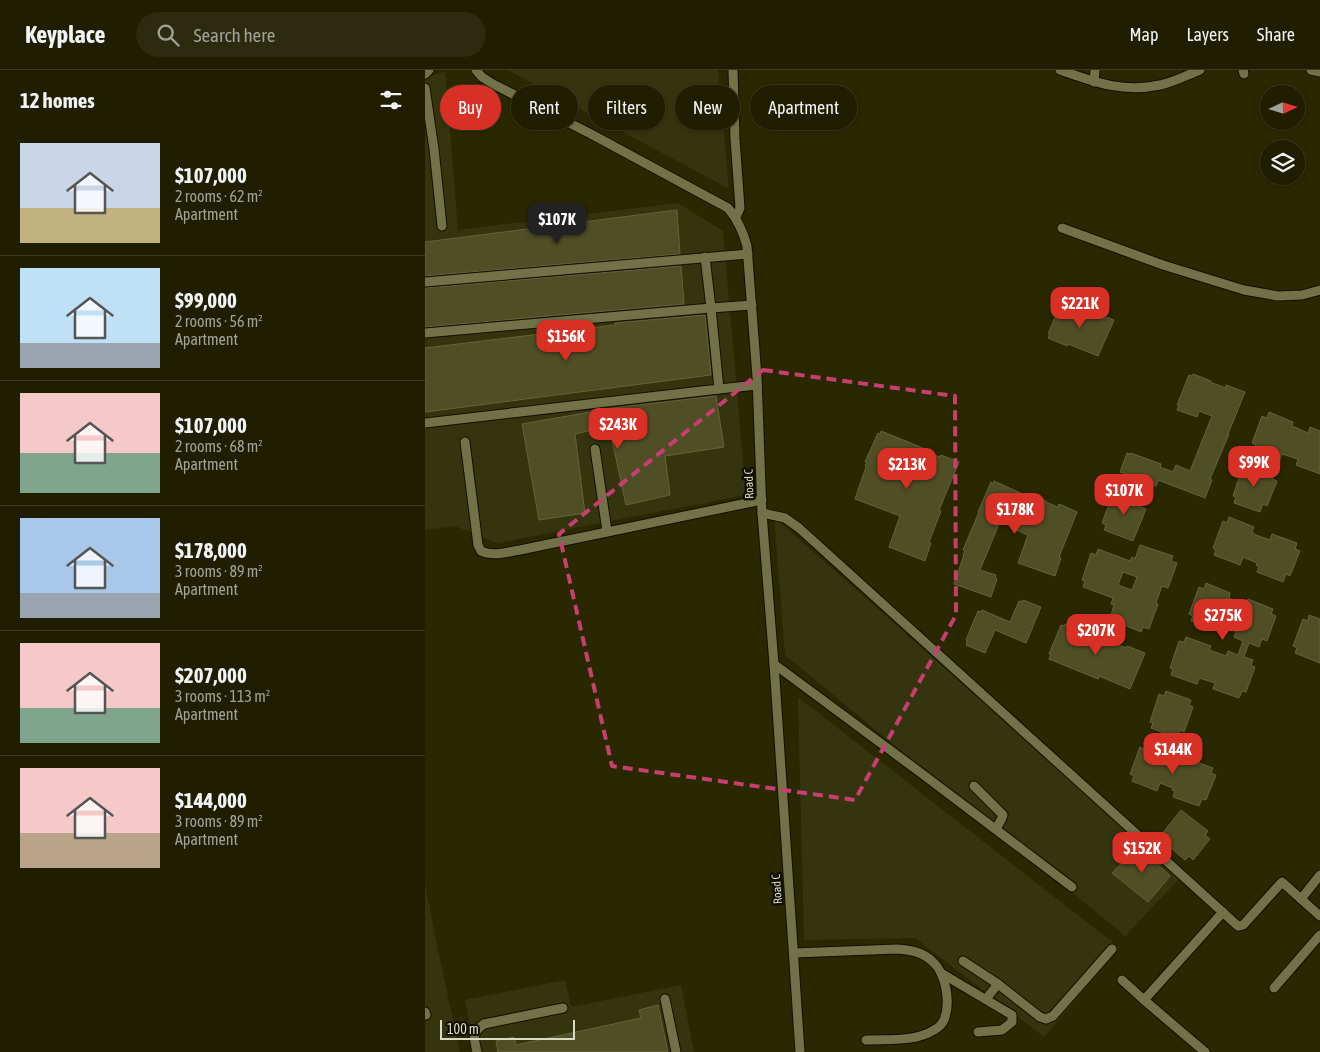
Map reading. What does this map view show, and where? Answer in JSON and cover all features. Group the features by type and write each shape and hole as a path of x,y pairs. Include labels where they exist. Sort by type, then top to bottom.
{"street":[{"path":"425,74 429,70"},
{"path":"476,70 482,77 493,84 591,134 728,208 736,217 740,208 735,155 733,70"},
{"path":"1060,70 1094,82 1130,89 1145,88 1170,82 1200,70"},
{"path":"1094,82 1095,70"},
{"path":"1311,70 1320,72"},
{"path":"425,88 434,148 442,226"},
{"name":"Road C","path":"736,217 743,231 748,254 752,305 762,513 801,1052"},
{"path":"1063,228 1163,264 1244,290 1278,296 1303,295 1320,290"},
{"path":"425,282 748,254"},
{"path":"705,257 719,389"},
{"path":"425,333 752,305"},
{"path":"425,424 757,385"},
{"path":"465,442 478,545 481,551 487,554 762,500"},
{"path":"595,450 607,531"},
{"path":"762,513 785,518 799,528 1238,926 1243,925 1282,882 1320,916"},
{"path":"774,664 1072,886"},
{"path":"975,786 1003,815 996,829"},
{"path":"1301,899 1320,875"},
{"path":"1144,1000 1223,912"},
{"path":"1275,988 1320,935"},
{"path":"794,954 897,949 913,951 924,955 933,962 941,973 946,989 947,1008 944,1021 933,1031 918,1038 866,1040"},
{"path":"963,960 998,984 1040,1017 1046,1018 1053,1016 1112,949"},
{"path":"941,973 1012,1015 1012,1022 1002,1030 978,1032"},
{"path":"1122,980 1205,1052"},
{"path":"986,1000 998,984"},
{"path":"665,999 676,1052"},
{"path":"477,1052 474,1036 477,1029 484,1024 563,1008"}],"highlighted area":[{"path":"763,370 955,396 956,615 855,800 612,766 559,534"}],"shaded area":[{"path":"508,70 718,70 719,85 675,85 675,130 724,130 729,189 619,130 665,130 665,85 588,85 588,113 578,108 578,85 536,85"},
{"path":"445,72 446,85 440,85 440,130 450,130 458,230 678,203 723,231 746,495 497,543 455,526 425,530 425,77"},
{"path":"774,517 1181,877 1125,936 785,655"},
{"path":"798,697 1120,948 1044,1037 915,938 804,940"},
{"path":"425,883 438,950 460,1052 425,1052"},
{"path":"565,980 571,1007 681,985 694,1052 475,1052 465,1000"}],"building":[{"path":"677,210 680,254 425,276 425,242"},
{"path":"681,266 684,304 425,327 425,288"},
{"path":"1064,303 1114,320 1098,356 1048,338 1061,304 1063,305"},
{"path":"705,315 711,375 425,412 425,348 615,325 615,323"},
{"path":"1193,374 1226,388 1226,385 1245,392 1210,479 1212,480 1205,498 1158,480 1156,486 1120,472 1127,453 1161,464 1160,467 1173,472 1176,465 1190,471 1212,416 1199,411 1197,417 1177,410 1179,405 1177,405 1189,375 1192,376"},
{"path":"716,396 724,447 665,456 670,495 626,505 609,426 575,434 585,513 539,520 522,424 613,408"},
{"path":"1269,412 1293,422 1292,426 1308,433 1310,427 1320,431 1320,474 1296,465 1298,459 1282,454 1280,460 1254,450 1256,445 1252,443 1262,416 1267,418"},
{"path":"881,431 928,450 927,452 959,462 939,510 941,511 929,542 931,543 925,561 889,547 900,516 855,499 866,467 867,462 865,462 878,433 880,434"},
{"path":"1249,465 1274,474 1272,479 1277,481 1267,506 1263,504 1260,512 1234,503 1236,497 1233,496 1242,469 1247,470"},
{"path":"994,481 1027,496 1028,493 1058,507 1059,504 1077,512 1059,557 1061,558 1055,576 1018,563 1028,535 1012,528 1013,524 1001,519 980,570 996,575 995,578 997,579 991,597 954,584 964,555 965,551 963,550 991,482 993,484"},
{"path":"1118,492 1143,502 1141,507 1146,509 1133,541 1104,530 1106,525 1102,523 1112,496 1116,498"},
{"path":"1229,517 1254,527 1252,532 1256,535 1270,540 1272,534 1297,543 1295,549 1300,551 1290,576 1286,574 1283,582 1257,572 1259,567 1256,565 1257,563 1243,557 1240,565 1214,555 1216,550 1213,548 1223,521 1227,523"},
{"path":"1140,545 1173,556 1171,561 1177,563 1168,588 1162,586 1149,629 1143,627 1141,632 1117,622 1118,618 1111,615 1114,605 1111,604 1113,598 1083,587 1085,581 1082,580 1091,553 1096,555 1098,549 1130,561 1132,557 1135,559","holes":["1123,572 1137,577 1132,590 1118,585"]},
{"path":"1206,583 1230,593 1229,598 1246,605 1248,599 1273,609 1271,614 1276,616 1267,641 1262,639 1259,647 1249,643 1244,657 1253,660 1251,666 1255,667 1246,692 1242,691 1239,698 1213,689 1215,683 1199,678 1197,684 1171,675 1173,669 1170,668 1179,641 1184,642 1186,637 1211,646 1209,650 1226,656 1228,651 1238,655 1243,641 1234,637 1236,632 1233,629 1219,623 1217,631 1191,621 1193,616 1189,614 1199,587 1204,589"},
{"path":"1023,600 1041,607 1026,643 995,630 985,653 966,645 966,640 978,611 981,612 982,610 1010,622 1019,601 1022,602"},
{"path":"1309,615 1320,619 1320,663 1295,653 1297,648 1293,646 1303,619 1308,621"},
{"path":"1065,624 1126,648 1127,646 1145,653 1130,689 1099,676 1098,679 1049,659 1051,654 1049,654 1061,625 1064,626"},
{"path":"1166,691 1191,700 1189,705 1193,707 1184,732 1180,730 1177,738 1151,728 1153,723 1150,722 1159,694 1164,696"},
{"path":"1146,743 1171,753 1169,758 1186,764 1188,759 1213,768 1211,773 1216,775 1206,800 1202,799 1199,806 1173,797 1175,791 1172,790 1173,788 1160,783 1157,791 1132,781 1134,776 1130,774 1140,747 1144,749"},
{"path":"1181,810 1208,831 1205,835 1210,839 1193,860 1189,856 1185,860 1165,843 1168,839 1162,834"},
{"path":"1138,846 1170,876 1148,902 1112,873"},
{"path":"658,1005 668,1052 498,1052 496,1041 514,1037 516,1045 641,1018 639,1010"}]}
